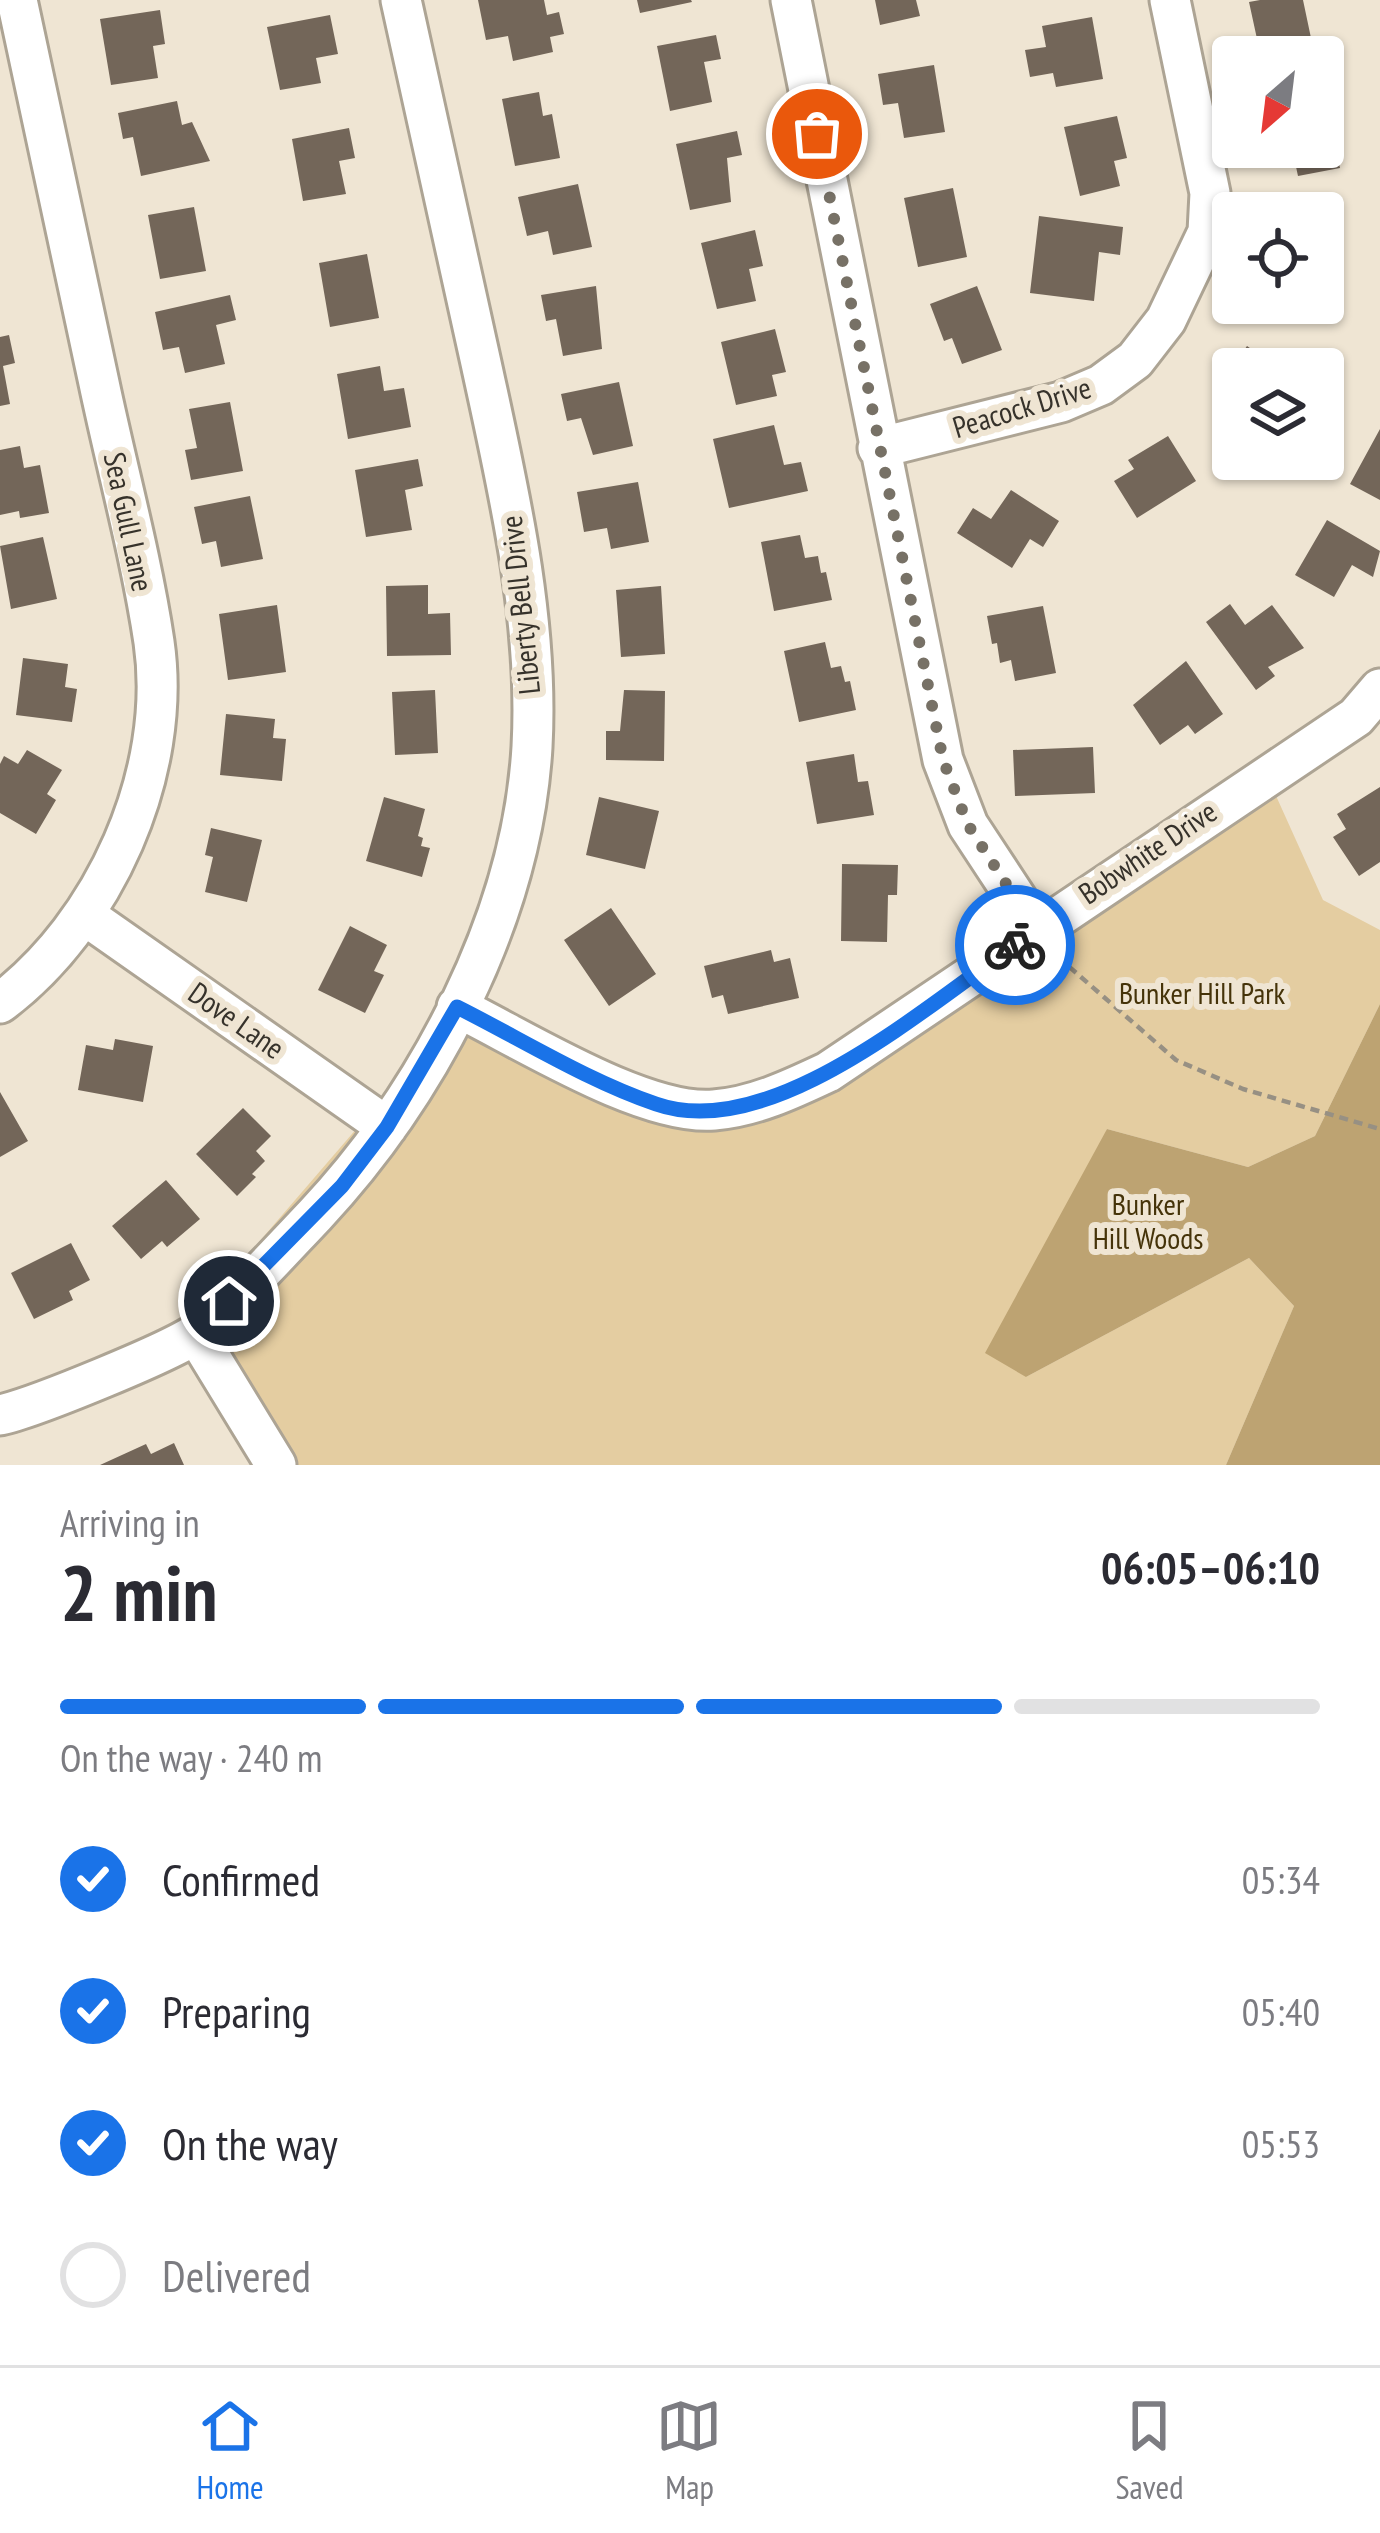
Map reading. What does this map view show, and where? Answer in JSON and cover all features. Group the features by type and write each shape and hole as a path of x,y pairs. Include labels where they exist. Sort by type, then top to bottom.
{"street":[{"name":"Sea Gull Lane","path":"0,1003 31,980 86,916 128,835 154,706 155,646 17,0"},
{"name":"Liberty Bell Drive","path":"0,1415 196,1334 342,1186 387,1127 457,1007 495,920 519,845 532,749 532,653 508,485 401,0"},
{"path":"791,0 943,760 968,825 1036,930"},
{"name":"Peacock Drive","path":"878,448 1061,402 1101,385 1135,359 1166,320 1208,232 1210,194 1170,0"},
{"name":"Bobwhite Drive","path":"457,1007 658,1106 710,1111 785,1093 828,1072 1356,717 1380,689"},
{"name":"Dove Lane","path":"86,916 387,1127"},
{"path":"196,1334 276,1465"}],"path":[{"path":"1036,930 1058,957 1176,1060 1243,1090 1380,1129"}],"green space":[{"name":"Bunker Hill Park","path":"1263,767 1323,900 1380,930 1380,1004 1315,1136 1248,1167 1107,1129 1026,1377 1249,1258 1294,1306 1226,1465 281,1465 178,1336 463,1005 662,1094 785,1093"},
{"name":"Bunker Hill Woods","path":"1380,1004 1380,1465 1226,1465 1294,1306 1249,1258 1026,1377 985,1353 1107,1129 1248,1167 1315,1136"}],"building":[{"path":"478,0 544,0 547,15 559,12 564,34 550,37 553,52 513,61 508,36 486,40"},
{"path":"637,0 691,0 692,2 640,13"},
{"path":"875,0 916,0 920,16 880,25"},
{"path":"1303,0 1311,36 1256,36 1249,2"},
{"path":"160,10 165,44 153,46 158,78 111,85 100,19"},
{"path":"330,15 338,54 316,58 321,83 280,90 267,27"},
{"path":"1092,17 1103,79 1056,87 1053,73 1030,77 1025,50 1046,47 1042,26"},
{"path":"716,35 721,59 704,62 712,102 670,111 657,46"},
{"path":"934,65 945,132 904,138 898,103 883,105 878,74"},
{"path":"539,92 543,116 552,114 560,158 515,166 502,99"},
{"path":"177,101 182,125 192,122 210,161 141,176 133,137 123,139 118,113"},
{"path":"1117,116 1127,158 1114,161 1120,186 1080,196 1064,127"},
{"path":"349,128 355,158 339,161 346,194 303,201 292,139"},
{"path":"737,131 742,155 727,158 731,202 690,210 676,144"},
{"path":"1296,168 1340,168 1298,176"},
{"path":"578,184 592,247 553,255 548,231 527,236 518,197"},
{"path":"953,188 967,257 918,267 904,198"},
{"path":"194,207 206,271 160,279 148,215"},
{"path":"1039,216 1123,227 1120,255 1099,252 1094,301 1030,293"},
{"path":"755,230 763,266 749,269 756,301 717,309 701,243"},
{"path":"367,254 379,318 330,327 319,263"},
{"path":"596,286 602,349 563,356 556,319 546,321 541,295"},
{"path":"977,286 1002,350 962,364 952,338 944,341 930,304"},
{"path":"230,295 236,320 216,325 225,364 185,373 179,347 163,350 155,312"},
{"path":"775,329 786,372 772,375 777,396 736,405 721,342"},
{"path":"9,335 15,363 3,366 10,404 0,406 0,337"},
{"path":"380,366 384,391 404,388 411,427 348,439 337,374"},
{"path":"619,382 633,446 593,455 581,418 567,421 561,394"},
{"path":"230,402 243,471 191,480 185,450 197,448 189,409"},
{"path":"774,425 784,465 801,462 808,491 729,508 713,439"},
{"path":"1380,429 1380,500 1350,484"},
{"path":"1168,436 1196,481 1137,518 1114,481 1134,469 1128,460"},
{"path":"20,446 24,468 40,465 49,513 20,518 19,511 0,515 0,450"},
{"path":"418,459 423,486 405,490 412,530 366,537 355,470"},
{"path":"638,482 649,542 611,549 607,528 584,532 577,492"},
{"path":"1011,490 1059,521 1043,547 1030,539 1012,568 957,533 973,508 991,519"},
{"path":"250,496 263,559 221,567 216,541 202,544 194,507"},
{"path":"1327,520 1380,551 1373,577 1352,565 1334,597 1295,575"},
{"path":"800,535 805,558 818,556 821,573 826,572 832,600 774,611 761,542"},
{"path":"43,537 57,599 11,609 0,546"},
{"path":"428,585 428,614 450,613 451,655 387,656 386,586"},
{"path":"661,586 665,654 621,657 616,590"},
{"path":"1230,604 1245,625 1272,605 1304,648 1268,667 1275,676 1256,690 1206,622"},
{"path":"277,605 286,672 228,680 219,614"},
{"path":"1043,606 1056,673 1015,681 1011,660 1000,663 987,616"},
{"path":"825,642 831,668 841,666 845,682 850,681 856,710 799,722 784,651"},
{"path":"23,658 68,664 65,687 77,689 72,722 16,715"},
{"path":"1186,661 1223,714 1195,734 1188,725 1160,745 1133,705"},
{"path":"435,690 438,753 395,755 392,692"},
{"path":"624,690 665,691 664,761 606,760 606,731 620,731"},
{"path":"226,714 275,719 273,738 286,739 282,781 220,775"},
{"path":"1093,747 1095,793 1015,796 1013,750"},
{"path":"27,750 62,770 47,794 56,800 36,834 0,813 0,764 4,756 18,764"},
{"path":"854,754 858,782 868,781 874,815 817,824 806,762"},
{"path":"1380,787 1380,862 1359,876 1333,837 1346,829 1337,814"},
{"path":"384,797 425,809 418,836 423,838 421,846 430,848 422,877 366,861"},
{"path":"599,797 659,811 645,869 586,855"},
{"path":"211,828 262,840 247,902 205,892 213,857 205,855"},
{"path":"842,864 898,865 897,895 888,895 887,942 841,941"},
{"path":"611,908 656,974 609,1006 564,940"},
{"path":"350,926 387,945 374,971 384,975 365,1013 318,990"},
{"path":"771,950 774,962 790,958 799,998 728,1014 723,995 712,998 704,966"},
{"path":"115,1039 153,1046 143,1102 78,1090 86,1045 113,1050"},
{"path":"0,1092 28,1141 0,1157"},
{"path":"243,1108 271,1136 256,1151 265,1161 252,1174 256,1177 237,1196 196,1154"},
{"path":"166,1180 200,1219 167,1247 162,1241 141,1259 112,1226"},
{"path":"71,1243 90,1280 69,1291 73,1300 34,1319 11,1273"},
{"path":"174,1443 184,1465 100,1465 146,1444 151,1454"}],"way so far":[{"path":"817,134 943,760 968,825 1036,930 1015,945"}],"route":[{"path":"229,1301 342,1186 387,1127 457,1007 658,1106 710,1111 785,1093 828,1072 1015,945"}]}
